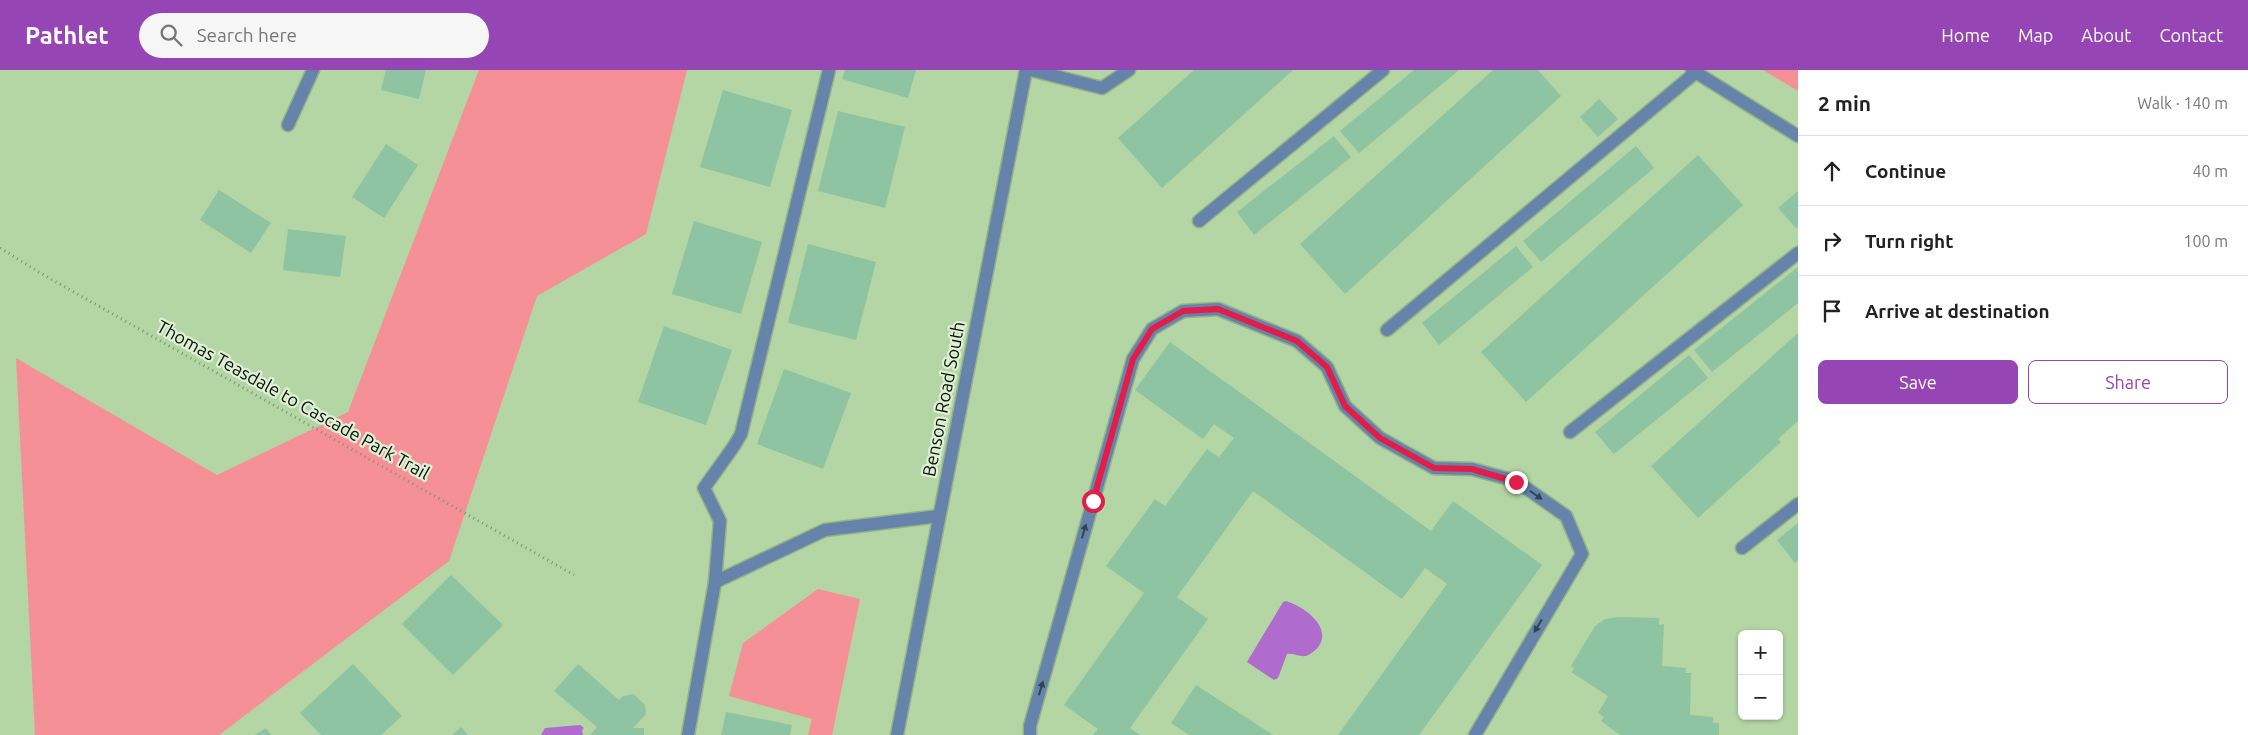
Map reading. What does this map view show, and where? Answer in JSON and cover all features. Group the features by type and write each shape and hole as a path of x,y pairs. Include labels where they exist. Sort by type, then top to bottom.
{"street":[{"path":"288,125 313,70"},
{"path":"688,735 715,582 720,522 704,488 734,446 740,434 828,70"},
{"name":"Benson Road South","path":"897,735 1026,70"},
{"path":"1031,70 1102,88 1129,70"},
{"path":"1199,221 1382,70"},
{"path":"1387,330 1694,71 1798,136"},
{"path":"1570,432 1798,253"},
{"path":"1030,735 1030,726 1133,359 1152,329 1183,311 1218,309 1297,341 1327,367 1345,406 1380,438 1434,468 1472,469 1516,482 1566,516 1582,554 1476,735"},
{"path":"1742,548 1798,504"},
{"path":"715,582 825,530 939,516"}],"path":[{"name":"Thomas Teasdale to Cascade Park Trail","path":"0,248 42,274 574,575"}],"shaded area":[{"path":"479,70 687,70 646,234 537,296 449,561 219,735 35,735 16,358 217,475 348,412"},
{"path":"1763,70 1798,70 1798,91"},
{"path":"818,589 860,599 832,735 808,735 812,719 729,696 743,643"},
{"path":"1286,601 1300,607 1313,618 1322,631 1322,638 1319,646 1306,656 1287,654 1278,678 1274,680 1247,662 1283,602"},
{"path":"580,725 584,728 582,730 583,735 541,735 545,728"}],"building":[{"path":"386,70 426,70 419,99 381,90"},
{"path":"845,70 916,70 908,98 842,79"},
{"path":"1194,70 1293,70 1162,188 1118,138"},
{"path":"1414,70 1459,70 1359,153 1340,131"},
{"path":"1493,70 1538,70 1561,96 1345,294 1300,244"},
{"path":"723,90 792,110 770,187 700,167"},
{"path":"1599,99 1618,119 1598,137 1580,117"},
{"path":"838,111 905,127 885,208 818,191"},
{"path":"1334,136 1351,157 1254,235 1237,212"},
{"path":"386,144 418,165 384,218 352,197"},
{"path":"1636,146 1654,168 1541,262 1523,241"},
{"path":"1698,155 1743,205 1526,402 1481,352"},
{"path":"219,190 271,223 251,253 200,220"},
{"path":"1798,191 1798,227 1796,228 1778,208"},
{"path":"694,221 762,242 741,314 672,294"},
{"path":"288,229 346,236 340,277 283,270"},
{"path":"808,244 876,262 856,340 788,323"},
{"path":"1516,246 1533,267 1439,345 1422,323"},
{"path":"1798,267 1798,303 1712,372 1694,350"},
{"path":"664,326 732,350 706,425 638,402"},
{"path":"1798,333 1798,421 1778,439 1781,442 1698,518 1651,466"},
{"path":"1170,342 1431,531 1453,501 1542,565 1419,735 1338,735 1447,584 1425,568 1402,599 1253,491 1177,597 1208,619 1130,728 1140,735 1093,735 1098,729 1064,705 1144,593 1106,566 1155,499 1165,506 1207,449 1219,457 1234,438 1214,424 1203,439 1135,390"},
{"path":"1689,355 1708,378 1614,454 1595,432"},
{"path":"784,369 851,393 823,469 757,444"},
{"path":"1798,523 1798,561 1795,563 1777,540"},
{"path":"451,575 503,625 453,675 402,624"},
{"path":"1619,617 1659,618 1659,625 1664,624 1662,666 1686,668 1685,673 1691,673 1690,715 1713,717 1713,723 1719,723 1719,735 1620,735 1601,721 1604,717 1598,713 1608,696 1571,672 1574,669 1571,666 1595,626 1605,619"},
{"path":"353,664 402,716 381,735 321,735 300,713"},
{"path":"578,664 619,700 623,696 633,694 645,705 646,714 633,728 644,728 644,735 590,735 597,727 554,691"},
{"path":"1196,685 1273,735 1189,735 1171,723"},
{"path":"726,712 792,725 790,735 721,735"},
{"path":"461,727 468,735 452,735"},
{"path":"266,728 271,735 255,735"}],"route":[{"path":"1093,501 1133,359 1152,329 1183,311 1218,309 1297,341 1327,367 1345,406 1380,438 1434,468 1472,469 1516,482"}]}
